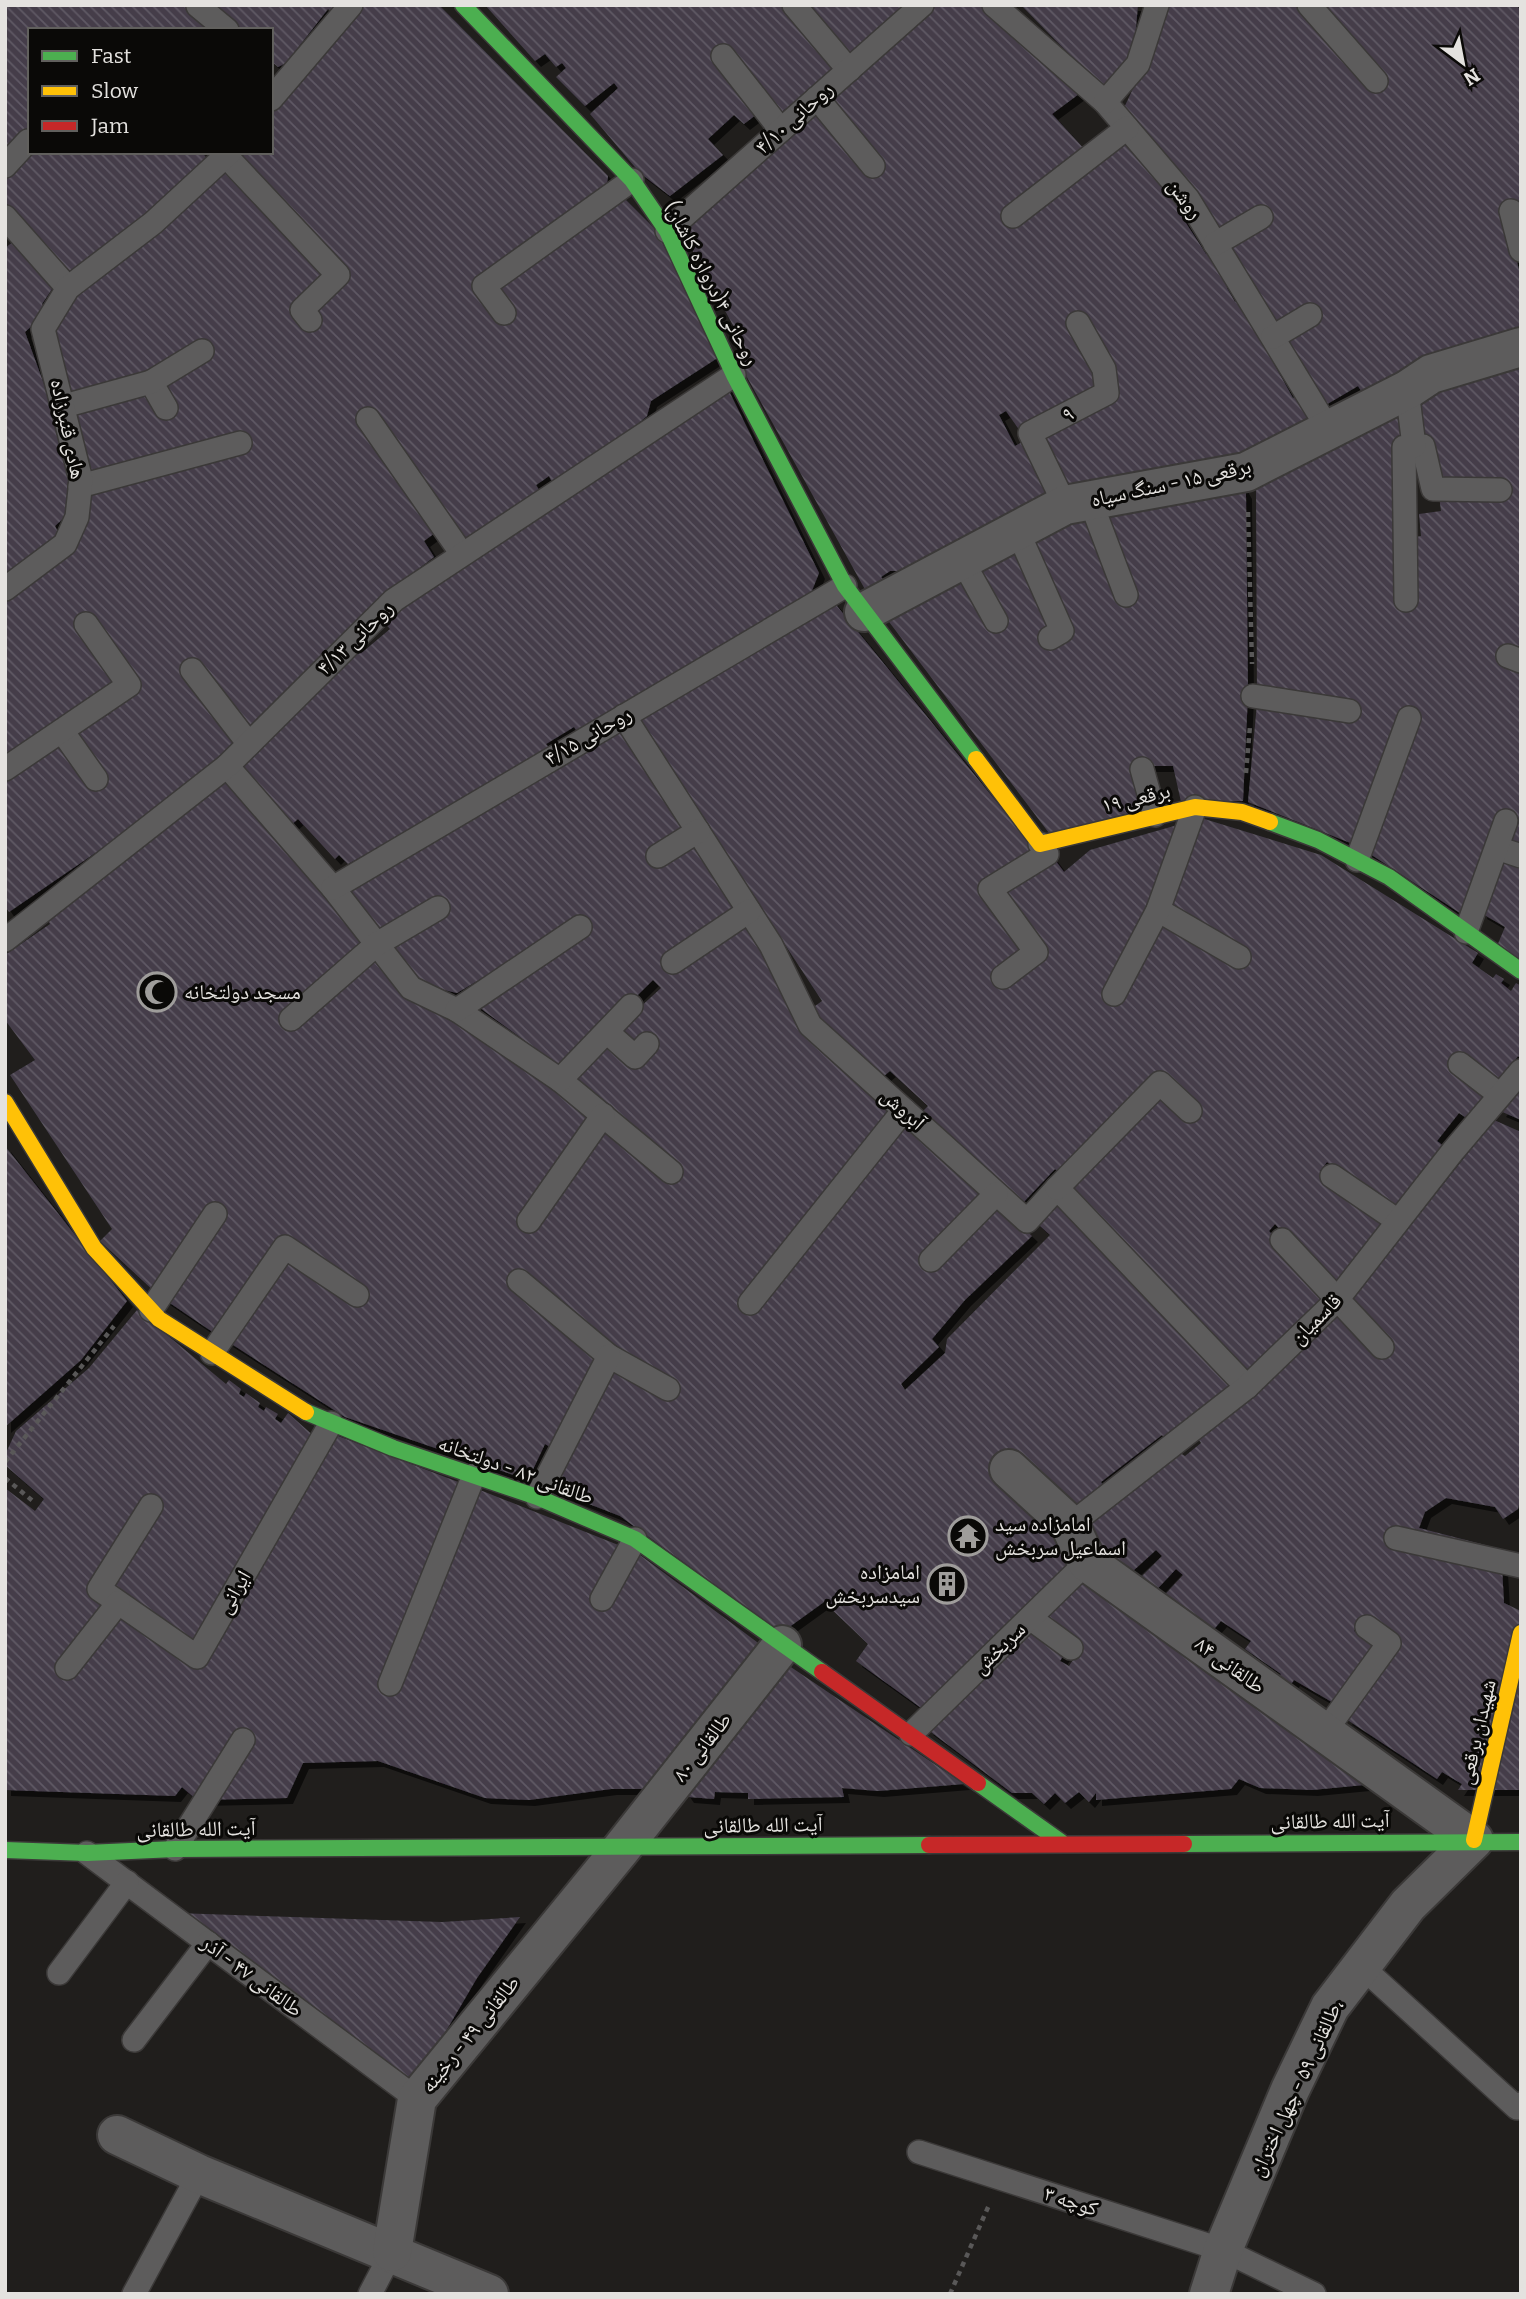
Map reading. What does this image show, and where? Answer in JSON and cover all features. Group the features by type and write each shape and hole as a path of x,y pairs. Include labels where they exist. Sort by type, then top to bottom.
{"street":[{"name":"روحانی ۴(دروازه کاشان)","path":"463,5 632,180 667,231 734,375 855,599"},
{"name":"برقعی ۱۵ - سنگ سیاه","path":"855,599 962,560 1078,503 1246,472 1406,390 1431,374 1521,347"},
{"path":"855,599 1040,844"},
{"name":"برقعی ۱۹","path":"1040,844 1195,807 1242,812 1318,840 1389,877 1521,971"},
{"name":"طالقانی ۸۲ - دولتخانه","path":"5,1102 94,1248 144,1303 212,1353 312,1415 537,1497 635,1539 1062,1842"},
{"name":"طالقانی ۸۴","path":"1009,1469 1070,1525 1087,1562 1474,1840"},
{"name":"شهیدان برقعی","path":"1474,1840 1521,1633"},
{"name":"طالقانی ۸۰","path":"622,1848 782,1645"},
{"name":"طالقانی ۵۹ - چهل اختران،","path":"1209,2294 1223,2250 1290,2090 1330,2007 1408,1905 1474,1840"},
{"name":"آیت الله طالقانی","path":"5,1850 87,1853 175,1849 622,1848 1062,1842 1521,1842"},
{"name":"طالقانی ۴۹ - رخینه","path":"392,2252 417,2099 622,1848"},
{"path":"117,2136 200,2174 489,2294"}],"lane":[{"path":"273,92 279,72 351,5"},
{"path":"794,5 849,70"},
{"name":"روحانی ۴/۱۰","path":"667,231 922,5"},
{"name":"روشن","path":"994,5 1105,102 1188,199 1329,430"},
{"path":"1105,102 1138,64 1157,5"},
{"path":"1309,5 1377,81"},
{"path":"198,6 226,28"},
{"path":"723,56 781,130"},
{"path":"817,98 873,166"},
{"path":"1013,216 1128,128"},
{"path":"5,166 28,141"},
{"path":"9,228 68,288 153,223 228,154 338,275 302,310 310,320"},
{"path":"504,313 484,286 632,180"},
{"path":"1511,211 1521,250"},
{"path":"1216,244 1261,217"},
{"name":"هادی قنبرزاده","path":"5,589 65,544 78,517 80,486 64,406 43,329 68,288"},
{"path":"1273,337 1310,316"},
{"name":"۹","path":"1078,323 1104,369 1107,393 1030,433 1078,503"},
{"path":"64,406 151,382 202,351"},
{"name":"روحانی ۴/۱۳","path":"9,928 227,766 394,600 734,375"},
{"path":"151,382 166,408"},
{"path":"1406,390 1414,446"},
{"path":"368,419 462,554"},
{"path":"80,486 240,443"},
{"path":"1406,600 1404,447 1423,446 1433,489 1500,490"},
{"path":"1078,503 1126,595"},
{"path":"1018,532 1062,631 1050,638"},
{"path":"962,560 996,621"},
{"name":"روحانی ۴/۱۵","path":"333,888 624,716 855,599"},
{"path":"5,769 129,685 86,624"},
{"path":"192,670 249,744"},
{"path":"1253,696 1349,711"},
{"name":"آبروش","path":"624,716 771,945 810,1025 1027,1221 1056,1188"},
{"path":"1357,860 1409,718"},
{"path":"62,731 96,779"},
{"path":"227,766 333,888 411,988 457,1010 560,1080 671,1172"},
{"path":"1142,769 1155,815"},
{"path":"1114,994 1158,910 1195,807"},
{"path":"1466,932 1507,821"},
{"path":"658,856 698,831"},
{"path":"1003,977 1036,952 990,889 1047,854 1040,844"},
{"path":"1497,848 1521,856"},
{"path":"291,1019 377,944 438,908"},
{"path":"1158,910 1239,957"},
{"path":"673,962 749,911"},
{"path":"457,1010 580,928"},
{"path":"560,1080 631,1006"},
{"path":"607,1032 635,1057 647,1044"},
{"path":"1460,1064 1500,1096"},
{"name":"قاسمیان","path":"1070,1525 1247,1387 1336,1301 1521,1071"},
{"path":"1190,1111 1160,1083 1056,1188 1247,1387"},
{"path":"750,1303 904,1110"},
{"path":"529,1222 603,1115"},
{"path":"1332,1176 1398,1222"},
{"path":"931,1260 996,1194"},
{"path":"144,1303 215,1214"},
{"path":"1282,1240 1336,1301 1382,1347"},
{"path":"212,1353 285,1247 357,1295"},
{"path":"519,1282 610,1356 668,1389"},
{"path":"537,1497 610,1356"},
{"name":"ایرانی","path":"151,1506 99,1589 197,1657 331,1423"},
{"path":"390,1684 474,1475"},
{"path":"1396,1538 1521,1566"},
{"path":"602,1599 635,1539"},
{"name":"سربخش","path":"911,1734 1087,1562"},
{"path":"67,1668 118,1604"},
{"path":"1030,1618 1071,1648"},
{"path":"1324,1733 1389,1643 1367,1627"},
{"path":"175,1849 243,1740"},
{"name":"طالقانی ۴۷ - آذر","path":"87,1853 417,2099"},
{"path":"59,1973 127,1882"},
{"path":"134,2040 208,1943"},
{"path":"1361,1966 1517,2108 1521,2104"},
{"name":"کوچه ۳","path":"919,2152 1223,2250 1314,2294"},
{"path":"134,2294 200,2174"},
{"path":"370,2294 392,2252"}],"path":[{"path":"1242,812 1253,696 1246,472"},
{"path":"5,1462 144,1303"},
{"path":"5,1478 34,1502"},
{"path":"950,2294 1000,2178"}],"building":[{"path":"5,5 190,5 218,28 28,28 28,139 5,156"},
{"path":"207,5 339,5 334,14 328,9 286,63 278,67 273,63 273,28 233,28"},
{"path":"356,5 439,5 608,176 606,191 492,287 622,196 656,230 719,357 651,401 647,416 607,450 553,484 549,476 536,485 541,493 467,543 439,530 424,541 434,557 388,592 242,743 202,780 9,912 5,906 5,774 111,713 106,705 121,684 5,762 5,597 71,547 87,491 130,477 251,449 242,435 89,480 73,410 150,377 71,400 54,326 73,293 225,169 328,280 310,314 334,296 327,289 347,274 241,164 244,154 273,154 273,111"},
{"path":"485,5 788,5 842,67 776,116 761,111 744,124 734,115 708,139 723,155 670,196 640,173 590,114 618,88 614,83 585,106 556,77 566,68 562,63 556,67 545,54 535,61"},
{"path":"801,5 915,5 852,64"},
{"path":"934,5 981,5 1083,91 1052,114 1087,152 1124,137 1186,214 1182,217 1206,254 1211,252 1232,285 1227,288 1235,302 1241,298 1250,321 1293,398 1301,393 1321,430 1295,442 1067,498 1042,441 1113,395 1101,391 1020,431 1006,411 999,415 1015,446 1024,441 1051,503 915,571 890,571 881,577 885,582 867,593 738,361 749,355 675,218 751,165 755,169 801,126 823,98"},
{"path":"1021,5 1138,5 1133,60 1113,99"},
{"path":"1151,5 1516,5 1521,11 1521,222 1504,208 1521,278 1521,339 1368,402 1358,386 1324,406 1219,235 1123,110 1144,65"},
{"path":"28,154 204,154 211,164 71,276 5,202 5,175"},
{"path":"14,241 54,286 42,304 47,312 25,332 45,387 51,386 73,487 67,515 55,526 60,536 5,577 5,248"},
{"path":"1521,352 1521,851 1502,845 1463,915 1358,846 1248,802 1257,703 1256,487 1266,485 1266,470 1389,408 1402,415 1409,538 1421,536 1419,514 1441,511 1439,496 1511,495 1511,485 1438,482 1417,441 1420,391"},
{"path":"722,377 819,573 811,593 700,657 704,663 580,736 574,727 546,744 551,750 381,852 377,848 348,864 339,855 335,859 298,819 291,825 237,765 360,645 365,650 390,629 382,620"},
{"path":"1242,486 1246,493 1248,694 1243,801 1181,802 1173,766 1138,766 1146,809 1049,833 877,606 1017,540 1068,631 1023,533 1097,505"},
{"path":"832,600 1039,854 984,886 1030,952 1003,985 1048,952 998,888 1052,856 1064,872 1090,850 1181,824 1165,907 1198,817 1321,855 1478,953 1472,963 1493,978 1496,974 1504,979 1501,983 1511,991 1516,983 1521,986 1521,1059 1518,1056 1498,1084 1465,1117 1459,1113 1437,1141 1445,1147 1397,1214 1327,1162 1320,1171 1388,1224 1333,1289 1275,1224 1269,1231 1327,1300 1246,1375 1064,1188 1159,1074 1063,1175 1055,1169 1019,1207 920,1114 928,1106 890,1071 879,1080 808,1011 822,1001 635,717"},
{"path":"623,724 689,831 649,856 655,865 695,838 740,910 667,960 672,969 746,921 804,1028 893,1114 853,1154 859,1158 742,1304 754,1312 906,1125 988,1196 925,1261 931,1267 996,1202 1032,1236 965,1300 932,1339 939,1347 901,1384 905,1390 945,1353 947,1339 1050,1235 1030,1217 1057,1194 1236,1386 1167,1441 1162,1435 1101,1482 1105,1489 1068,1515 1018,1450 1010,1458 1067,1530 1059,1537 1072,1553 1072,1569 989,1654 982,1648 924,1710 856,1661 868,1644 824,1602 781,1633 620,1516 548,1488 609,1363 668,1394 674,1387 606,1350 520,1276 514,1284 599,1352 591,1367 598,1372 557,1451 545,1444 528,1480 345,1417 227,1341 287,1253 358,1303 363,1293 283,1241 217,1335 164,1299 222,1214 215,1209 157,1294 100,1241 112,1229 10,1075 35,1060 5,1020 5,955 50,924 45,915 226,778 365,939 281,1018 290,1029 378,954 416,1001 458,1006 596,1115 521,1223 529,1229 605,1124 674,1181 684,1172 572,1077 607,1039 634,1065 653,1046 647,1039 635,1050 614,1031 661,988 653,980 563,1069 472,1002 589,928 583,918 457,993 413,983 382,943 442,911 437,902 378,938 341,890"},
{"path":"1500,854 1521,860 1521,960 1497,946 1505,927 1481,913"},
{"path":"1521,1084 1521,1120 1500,1111"},
{"path":"1494,1120 1521,1132 1521,1496 1518,1509 1503,1519 1495,1507 1446,1498 1425,1512 1419,1528 1501,1549 1504,1603 1521,1611 1521,1790 1458,1790 1462,1784 1442,1772 1437,1779 1346,1719 1396,1640 1366,1615 1354,1631 1378,1647 1337,1705 1294,1680 1289,1687 1278,1678 1281,1674 1245,1649 1251,1641 1221,1621 1215,1628 1197,1627 1158,1602 1183,1575 1176,1569 1148,1599 1132,1586 1162,1556 1156,1550 1122,1581 1081,1525 1174,1449 1185,1456 1201,1443 1196,1436 1336,1310 1382,1358 1393,1346 1350,1302"},
{"path":"5,1146 127,1301 81,1360 5,1427"},
{"path":"137,1310 226,1384 229,1380 241,1389 239,1394 244,1397 246,1393 260,1403 258,1407 264,1411 266,1407 278,1414 275,1419 281,1423 288,1413 316,1438 195,1649 92,1589 199,1664 333,1434 466,1485 382,1692 391,1696 480,1490 636,1552 769,1651 645,1789 611,1789 529,1800 485,1798 378,1761 303,1763 287,1798 197,1800 182,1787 175,1796 5,1790 5,1488 35,1511 44,1499 5,1465 5,1455 16,1431 89,1368"},
{"path":"1085,1575 1375,1769 1364,1785 1312,1790 1260,1788 1239,1779 1231,1789 1096,1800 1096,1793 1089,1802 1079,1792 1065,1803 1055,1793 1044,1804 1032,1793 1012,1793 927,1729 1035,1627 1067,1650 1060,1661 1069,1666 1080,1649 1040,1620"},
{"path":"779,1659 964,1784 878,1791 842,1788 844,1797 748,1799 748,1793 715,1792 714,1799 688,1797 679,1784"},
{"path":"176,1913 442,1922 520,1917 477,1978 432,2055 412,2082"}],"traffic: fast":[{"path":"463,5 632,180 667,231 734,375 845,586 976,759"},
{"path":"1270,822 1318,840 1389,877 1521,971"},
{"path":"306,1412 393,1448 537,1497 635,1539 822,1672"},
{"path":"978,1783 1061,1842"},
{"path":"1184,1844 1521,1842"},
{"path":"5,1850 87,1853 175,1849 929,1845"}],"traffic: slow":[{"path":"976,759 1040,844 1195,807 1242,812 1270,822"},
{"path":"5,1102 94,1248 159,1319 306,1412"},
{"path":"1474,1840 1521,1633"}],"traffic: jam":[{"path":"822,1672 978,1783"},
{"path":"929,1845 1184,1844"}],"place":[{"name":"مسجد دولتخانه","path":"157,992"},
{"name":"امامزاده سید اسماعیل سربخش","path":"968,1536"},
{"name":"امامزاده سیدسربخش","path":"947,1584"}]}
